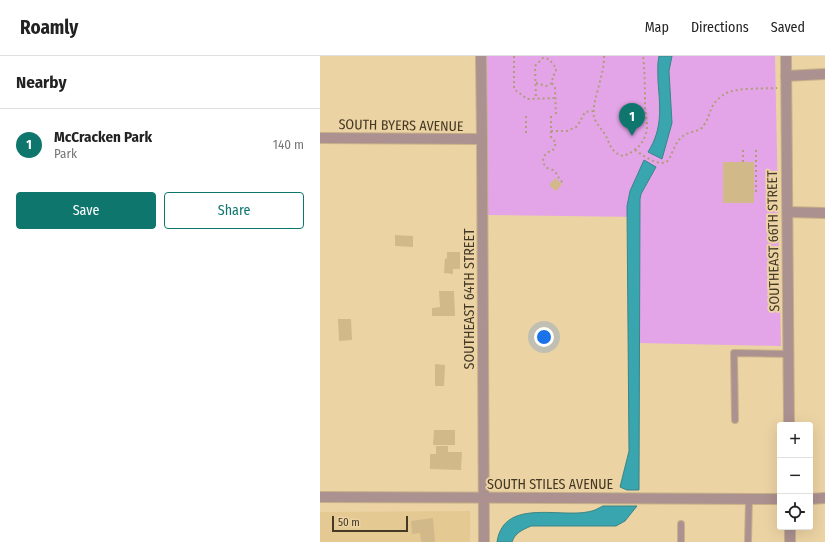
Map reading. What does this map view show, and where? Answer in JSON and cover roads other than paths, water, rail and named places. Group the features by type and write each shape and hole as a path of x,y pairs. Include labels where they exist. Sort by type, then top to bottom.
{"street":[{"name":"SOUTHEAST 64TH STREET","path":"480,56 482,140 484,542"},
{"name":"SOUTHEAST 66TH STREET","path":"786,56 789,422"},
{"path":"786,76 825,74"},
{"name":"SOUTH BYERS AVENUE","path":"320,138 482,140"},
{"path":"788,212 825,212"},
{"name":"SOUTH STILES AVENUE","path":"320,497 777,499"},
{"path":"813,498 825,498"},
{"path":"790,530 790,542"}],"lane":[{"path":"735,420 734,353 789,354"},
{"path":"748,542 749,498"},
{"path":"681,524 681,542"}],"water":[{"path":"659,56 672,56 669,71 672,123 662,159 648,152 656,135 659,118"},
{"path":"644,160 656,167 641,194 640,199 639,490 627,490 620,487 629,451 627,206 630,191"},
{"path":"603,506 637,506 625,521 616,526 531,526 517,534 512,542 497,542 502,528 511,519 523,514 538,512 583,513"}],"place":[{"name":"McCracken Park","path":"632,136"}]}
